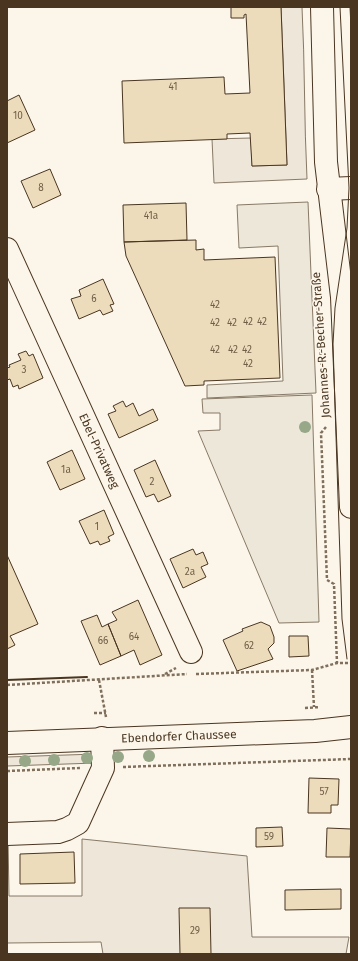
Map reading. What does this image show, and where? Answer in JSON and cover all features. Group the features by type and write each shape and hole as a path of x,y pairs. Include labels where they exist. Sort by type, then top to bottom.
{"street":[{"name":"Johannes-R.-Becher-Straße","path":"322,7 328,189 342,297 351,507"},
{"path":"328,189 351,188"},
{"name":"Ebel-Privatweg","path":"7,249 191,652"},
{"name":"Ebendorfer Chaussee","path":"7,742 104,728 315,731 351,727"},
{"path":"7,834 53,833 74,826 82,818 103,768 104,728"}],"path":[{"name":"Johannes-R.-Becher-Straße","path":"316,274 323,405 326,413"},
{"name":"Johannes-R.-Becher-Straße","path":"326,420 327,426 321,433 327,580 334,584 337,664"},
{"path":"7,685 163,675 312,670 337,664 351,663"},
{"path":"312,670 314,707"},
{"path":"98,680 106,712 104,728"},
{"path":"94,713 106,712"},
{"path":"7,771 351,759"}],"shaded area":[{"path":"281,7 302,7 307,179 214,183 212,139 251,138 252,166 287,165"},
{"path":"308,202 316,393 207,398 207,385 283,381 278,246 239,248 237,205"},
{"path":"312,395 319,622 279,623 198,431 220,430 220,413 203,413 202,399"},
{"path":"96,754 96,763 7,766 7,757"},
{"path":"7,839 9,896 82,896 82,839 247,856 252,937 349,937 346,954 103,954 101,942 7,943"}],"building":[{"path":"231,7 281,7 287,165 252,166 250,133 227,134 227,139 124,143 122,81 224,77 225,94 250,93 246,14 244,15 244,18 231,18"},
{"path":"19,95 35,130 7,143 7,101"},
{"path":"50,169 61,195 33,208 21,181"},
{"path":"186,203 187,240 124,242 123,205"},
{"path":"196,240 196,250 204,249 204,260 275,257 280,378 204,381 204,385 185,386 126,256 124,242"},
{"path":"103,279 114,304 110,305 113,311 103,315 100,310 79,319 71,299 81,296 79,290"},
{"path":"26,351 29,356 33,354 43,378 19,389 18,385 13,387 10,379 7,380 7,368 10,367 9,365 21,360 18,354"},
{"path":"123,401 126,407 133,403 139,416 153,409 158,420 119,438 108,414 116,411 113,406"},
{"path":"72,450 85,479 60,490 47,462"},
{"path":"155,460 171,496 158,502 154,494 146,497 134,470"},
{"path":"104,510 114,534 108,537 110,541 100,545 98,541 90,544 79,521"},
{"path":"193,549 196,555 203,552 208,564 201,567 206,577 183,588 170,559"},
{"path":"7,555 38,624 10,636 15,645 7,649"},
{"path":"138,600 162,655 140,665 134,650 121,656 108,624 117,620 112,612"},
{"path":"97,615 102,627 108,624 121,656 100,665 81,621"},
{"path":"261,622 270,626 274,637 274,643 268,649 273,659 237,671 223,640 243,631 242,629"},
{"path":"289,636 308,636 309,656 289,657"},
{"path":"309,778 339,779 338,805 331,805 331,813 308,813"},
{"path":"282,827 283,846 256,847 256,828"},
{"path":"327,828 351,829 350,857 326,857"},
{"path":"74,852 75,883 20,884 20,854"},
{"path":"341,889 341,909 285,910 285,890"},
{"path":"179,908 210,908 211,954 180,954"}],"tram line":[{"path":"340,7 349,188 347,228 335,308 333,344 342,619 347,659"},
{"path":"350,7 351,27"}],"wall":[{"path":"7,680 87,677"}]}
